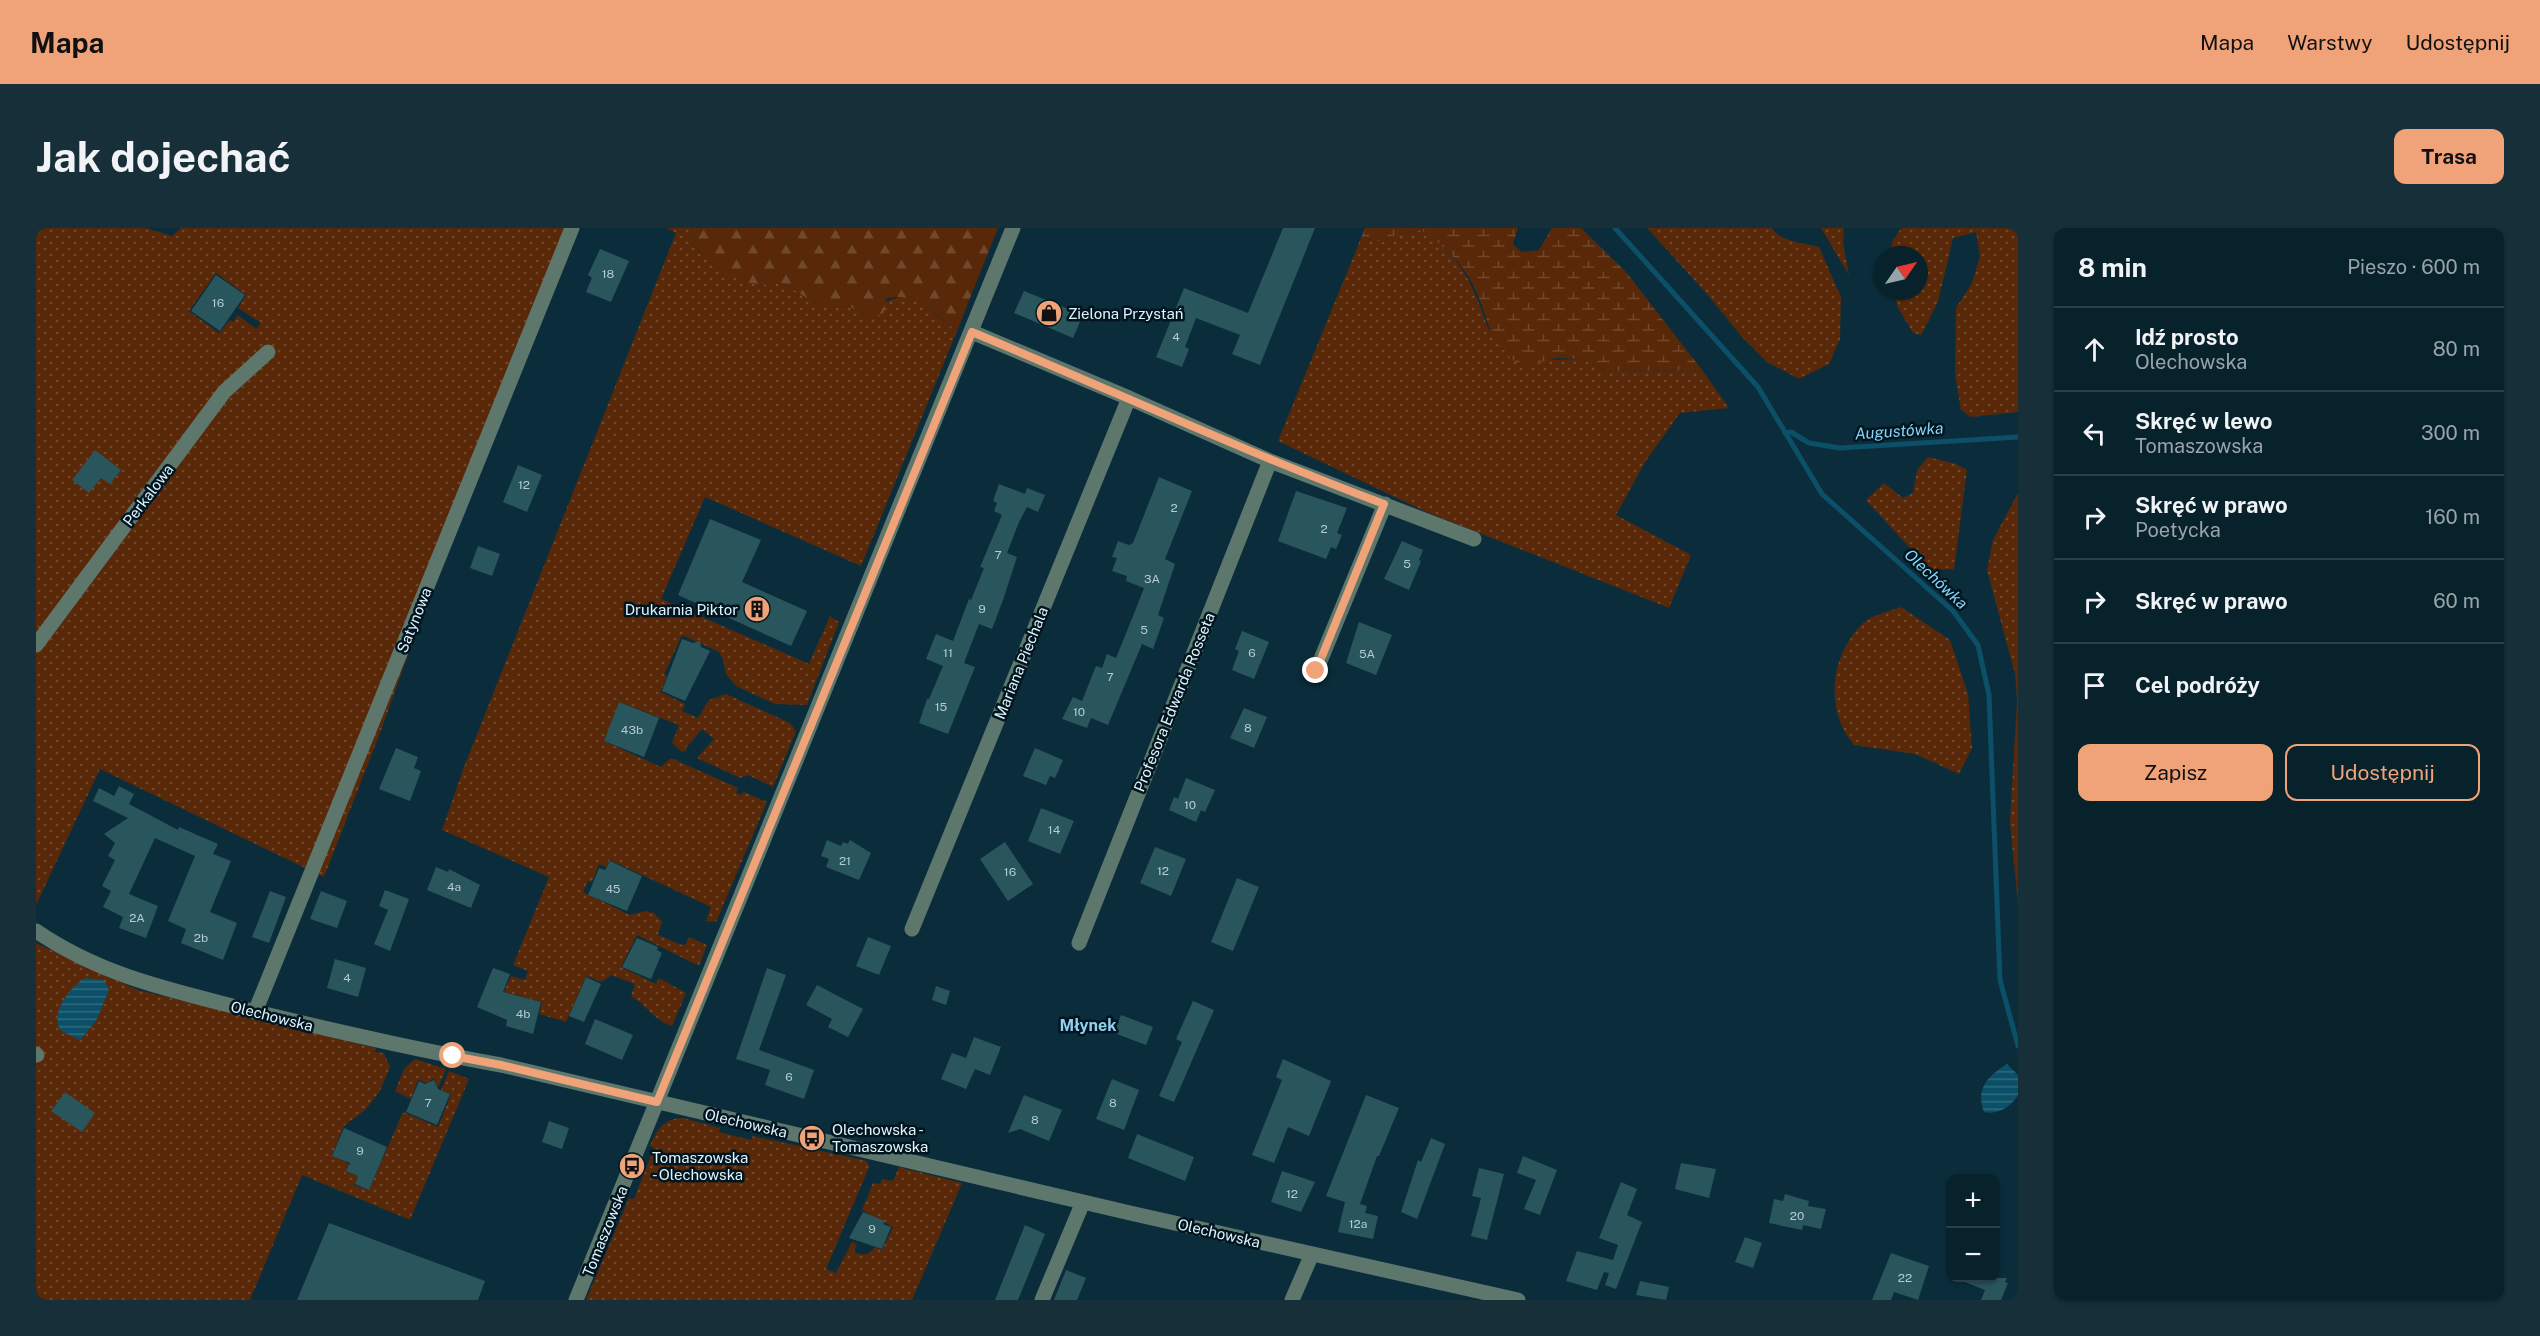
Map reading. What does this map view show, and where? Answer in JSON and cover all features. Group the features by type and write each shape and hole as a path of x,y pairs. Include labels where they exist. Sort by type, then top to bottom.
{"street":[{"name":"Satynowa","path":"255,1012 572,228"},
{"name":"Tomaszowska","path":"576,1300 1013,228"},
{"path":"972,332 1129,398 1270,461 1474,539"},
{"name":"Perkalowa","path":"36,645 224,392 268,352"},
{"name":"Mariana Piechala","path":"912,929 1129,398"},
{"name":"Profesora Edwarda Rosseta","path":"1079,943 1270,461"},
{"path":"1316,671 1384,504"},
{"name":"Olechowska","path":"36,931 60,947 115,974 255,1012 402,1048 501,1065 1083,1202 1518,1300"},
{"path":"1042,1300 1083,1202"},
{"path":"1292,1300 1312,1254"}],"green space":[{"path":"36,228 146,228 172,236 181,228 569,228 499,402 380,733 324,877 100,769 36,905","holes":["216,273 246,295 238,308 261,323 256,329 238,315 233,322 230,320 219,333 189,311"]},
{"path":"666,228 690,228 691,243 721,269 743,280 767,284 782,283 814,302 830,307 849,306 866,316 881,305 904,297 923,305 957,331 861,566 705,497 661,599 809,664 830,616 839,622 807,705 775,704 736,686 726,674 719,652 682,635 664,675 667,676 661,692 685,704 682,711 698,718 709,700 726,694 790,723 796,731 773,787 748,775 740,778 697,758 714,739 702,729 686,748 687,750 682,752 672,743 679,725 619,702 604,741 661,767 671,758 738,788 736,793 741,795 744,792 767,802 716,922 706,921 711,907 610,860 606,867 599,864 592,882 588,881 583,892 630,915 645,911 654,913 662,922 658,935 682,945 686,944 689,937 707,945 699,966 637,935 621,967 656,984 659,978 686,993 672,1026 655,1017 631,996 635,984 611,975 602,982 586,976 566,1022 539,1014 542,1002 504,992 511,976 525,980 528,971 513,965 549,877 442,830 464,767 676,233"},
{"path":"690,228 998,228 957,331 924,306 907,298 886,299 883,315 866,316 849,306 830,307 814,302 782,283 754,284 742,281 722,270 691,243"},
{"path":"1365,228 1518,228 1513,244 1521,252 1539,250 1552,228 1581,228 1626,272 1702,370 1605,371 1582,359 1557,358 1523,366 1502,350 1496,342 1470,280 1459,263 1437,242 1421,230 1395,235 1383,242 1361,238"},
{"path":"1647,228 1772,228 1786,239 1819,247 1841,297 1840,339 1829,364 1799,379 1767,362 1742,337 1707,294"},
{"path":"1821,228 1844,228 1843,243 1849,275"},
{"path":"1901,228 2018,228 2018,412 1971,417 1961,410 1955,374 1956,308 1972,283 1980,256 1976,232 1953,238 1938,302 1921,335 1913,333 1896,300 1928,300 1928,246 1892,246"},
{"path":"1422,230 1447,250 1464,273 1488,329 1542,360 1582,359 1605,371 1702,370 1729,408 1680,413 1645,462 1616,515 1691,555 1669,608 1424,511 1278,441 1361,238 1383,242 1395,235"},
{"path":"1928,457 1956,464 1967,470 1954,569 1930,570 1866,500 1884,483 1903,498 1913,493 1917,470"},
{"path":"2018,493 2018,905 2010,822 2017,700 2015,674 1987,570 1993,540"},
{"path":"1901,607 1950,640 1968,694 1972,748 1959,774 1915,754 1854,745 1844,731 1838,715 1835,683 1843,651 1863,623 1876,615"},
{"path":"36,943 138,990 376,1048 375,1052 384,1053 390,1067 380,1091 365,1110 344,1126 332,1155 349,1164 346,1171 358,1176 354,1185 369,1190 403,1112 438,1127 451,1094 441,1090 449,1071 469,1079 410,1220 302,1175 250,1300 36,1300"},
{"path":"415,1059 446,1069 438,1088 434,1078 427,1083 418,1080 411,1099 395,1091 404,1069"},
{"path":"683,1118 720,1128 719,1132 751,1140 753,1136 867,1161 869,1167 826,1269 836,1273 852,1242 857,1244 854,1252 866,1254 875,1247 882,1250 893,1227 862,1210 873,1183 880,1184 882,1179 893,1181 899,1167 962,1183 912,1300 586,1300 629,1198 634,1199 654,1148 650,1146 655,1135 670,1120"}],"water":[{"path":"85,978 104,980 109,990 96,1021 80,1040 61,1031 58,1016 63,1001"},
{"path":"2007,1064 2018,1075 2018,1095 2004,1109 1984,1112 1982,1090 1989,1078"}],"building":[{"path":"1283,228 1315,228 1260,365 1232,354 1240,335 1196,318 1185,347 1189,349 1182,367 1156,357 1184,288 1248,313"},
{"path":"600,249 629,261 611,302 586,292 592,278 588,275"},
{"path":"216,275 245,295 220,331 191,311"},
{"path":"1024,291 1083,315 1073,338 1014,313"},
{"path":"95,450 121,470 110,484 101,478 89,493 72,480"},
{"path":"518,465 542,475 527,512 503,502"},
{"path":"1159,477 1192,491 1165,559 1175,564 1158,615 1164,618 1153,649 1142,644 1108,725 1091,718 1087,728 1062,719 1073,697 1082,701 1096,666 1102,668 1107,654 1116,658 1133,616 1144,588 1126,581 1127,576 1112,571 1117,558 1112,557 1118,541 1129,545 1133,543"},
{"path":"999,484 1025,494 1027,488 1045,495 1038,512 1027,507 1019,522 1007,553 1017,557 1003,600 992,629 979,624 964,663 975,667 948,734 919,723 927,699 943,666 926,659 936,634 953,641 969,599 971,600 984,568 980,567 1002,515 994,511 997,503 993,501"},
{"path":"1296,491 1347,508 1337,533 1342,535 1336,549 1331,547 1326,559 1278,541"},
{"path":"710,519 761,540 742,582 807,611 791,646 678,595"},
{"path":"1402,541 1423,550 1409,590 1384,579"},
{"path":"478,546 500,554 492,576 470,568"},
{"path":"1359,622 1392,635 1376,675 1346,663"},
{"path":"1242,631 1269,642 1254,679 1232,670 1239,651 1235,649"},
{"path":"682,639 693,643 700,641 701,647 710,651 685,701 662,691"},
{"path":"619,702 659,718 644,757 604,741"},
{"path":"1244,708 1267,717 1254,748 1230,738"},
{"path":"396,748 418,757 414,768 421,771 410,801 379,789"},
{"path":"1035,748 1063,760 1055,778 1050,776 1046,785 1023,776"},
{"path":"1186,778 1215,790 1205,812 1201,810 1196,822 1169,810 1174,797 1178,799"},
{"path":"119,786 134,794 129,804 178,830 179,827 218,844 213,854 231,861 210,912 237,923 223,960 181,943 186,929 168,921 195,856 155,838 129,894 158,906 146,938 119,928 123,917 103,907 111,891 102,886 115,860 108,856 115,843 104,834 128,818 93,801 99,788 114,796"},
{"path":"1041,808 1074,821 1060,854 1028,841"},
{"path":"827,840 841,846 843,842 848,844 850,840 871,853 859,880 826,867 829,859 821,856"},
{"path":"1005,842 1033,884 1008,901 980,859"},
{"path":"1155,847 1186,859 1171,896 1140,883"},
{"path":"610,861 642,876 627,911 588,895 599,868 605,870"},
{"path":"436,867 448,872 449,869 480,885 471,908 427,890"},
{"path":"1237,878 1259,887 1233,951 1211,942"},
{"path":"385,890 409,899 390,951 374,944 388,910 379,906"},
{"path":"270,891 286,897 269,943 252,937"},
{"path":"321,891 347,901 337,928 310,919"},
{"path":"868,937 891,946 879,975 856,966"},
{"path":"637,938 658,947 657,950 662,953 651,979 622,967"},
{"path":"335,959 366,968 358,997 327,988"},
{"path":"493,968 510,974 503,992 541,1002 533,1034 506,1026 507,1020 477,1007"},
{"path":"767,968 786,975 759,1050 814,1070 804,1099 765,1085 770,1070 736,1059"},
{"path":"586,977 601,984 584,1022 569,1016"},
{"path":"817,985 863,1009 848,1037 828,1027 832,1019 806,1005"},
{"path":"936,986 950,991 946,1005 932,1000"},
{"path":"1193,1001 1214,1010 1174,1102 1159,1096 1182,1042 1176,1039"},
{"path":"1121,1015 1153,1027 1146,1045 1114,1033"},
{"path":"595,1019 633,1035 622,1060 585,1044"},
{"path":"974,1037 1001,1047 990,1075 975,1069 966,1089 941,1079 952,1053 966,1058"},
{"path":"1283,1059 1331,1081 1309,1136 1288,1127 1274,1163 1252,1155 1282,1080 1276,1077"},
{"path":"1112,1079 1139,1090 1124,1130 1096,1119"},
{"path":"434,1080 438,1089 450,1094 437,1125 406,1112 419,1081 425,1084"},
{"path":"65,1092 95,1113 82,1132 51,1111"},
{"path":"1024,1095 1062,1110 1049,1141 1020,1129 1008,1133"},
{"path":"1366,1095 1399,1108 1379,1156 1377,1156 1360,1204 1367,1206 1365,1213 1378,1216 1373,1239 1338,1232 1345,1202 1326,1196"},
{"path":"549,1121 569,1128 562,1149 542,1142"},
{"path":"344,1128 387,1147 369,1190 355,1184 358,1176 346,1171 350,1163 332,1156"},
{"path":"1137,1134 1194,1157 1185,1181 1128,1158"},
{"path":"1431,1138 1445,1144 1417,1219 1401,1212 1418,1160 1421,1162"},
{"path":"1523,1156 1557,1170 1540,1215 1524,1209 1536,1180 1517,1173"},
{"path":"1681,1163 1716,1169 1709,1198 1675,1189"},
{"path":"1479,1168 1504,1174 1487,1240 1471,1236 1481,1198 1472,1196"},
{"path":"1282,1171 1315,1182 1301,1212 1271,1202"},
{"path":"1621,1182 1637,1189 1627,1215 1642,1222 1616,1289 1605,1285 1609,1273 1604,1272 1597,1290 1566,1281 1577,1251 1613,1260 1618,1245 1599,1238"},
{"path":"1785,1194 1809,1201 1808,1206 1826,1209 1821,1229 1803,1225 1802,1230 1769,1223 1774,1199 1783,1201"},
{"path":"863,1212 885,1221 883,1224 891,1227 882,1249 849,1238"},
{"path":"329,1223 485,1281 478,1300 297,1300"},
{"path":"1025,1225 1045,1234 1018,1300 995,1300"},
{"path":"1745,1237 1762,1243 1753,1268 1735,1262"},
{"path":"1891,1253 1929,1266 1918,1300 1894,1292 1891,1300 1872,1300"},
{"path":"1066,1270 1086,1278 1077,1300 1054,1300"},
{"path":"2000,1278 2007,1278 2005,1282 2008,1283 2001,1300 1981,1300 1985,1290 1965,1282 2000,1282"},
{"path":"1640,1281 1669,1287 1666,1300 1636,1295"}],"waterway":[{"name":"Olechówka","path":"1615,228 1758,387 1822,494 1953,611 1978,645 1989,695 2000,980 2018,1046"},
{"name":"Augustówka","path":"1785,433 1791,432 1809,443 1840,448 2018,437"}],"place":[{"name":"Zielona Przystań","path":"1049,313"},
{"name":"Drukarnia Piktor","path":"757,609"},
{"name":"Olechowska - Tomaszowska","path":"812,1138"},
{"name":"Tomaszowska - Olechowska","path":"632,1166"}],"district":[{"name":"Młynek","path":"1088,1025"}],"route":[{"path":"453,1056 657,1102 972,332 1129,398 1270,461 1384,504 1316,671"}]}
